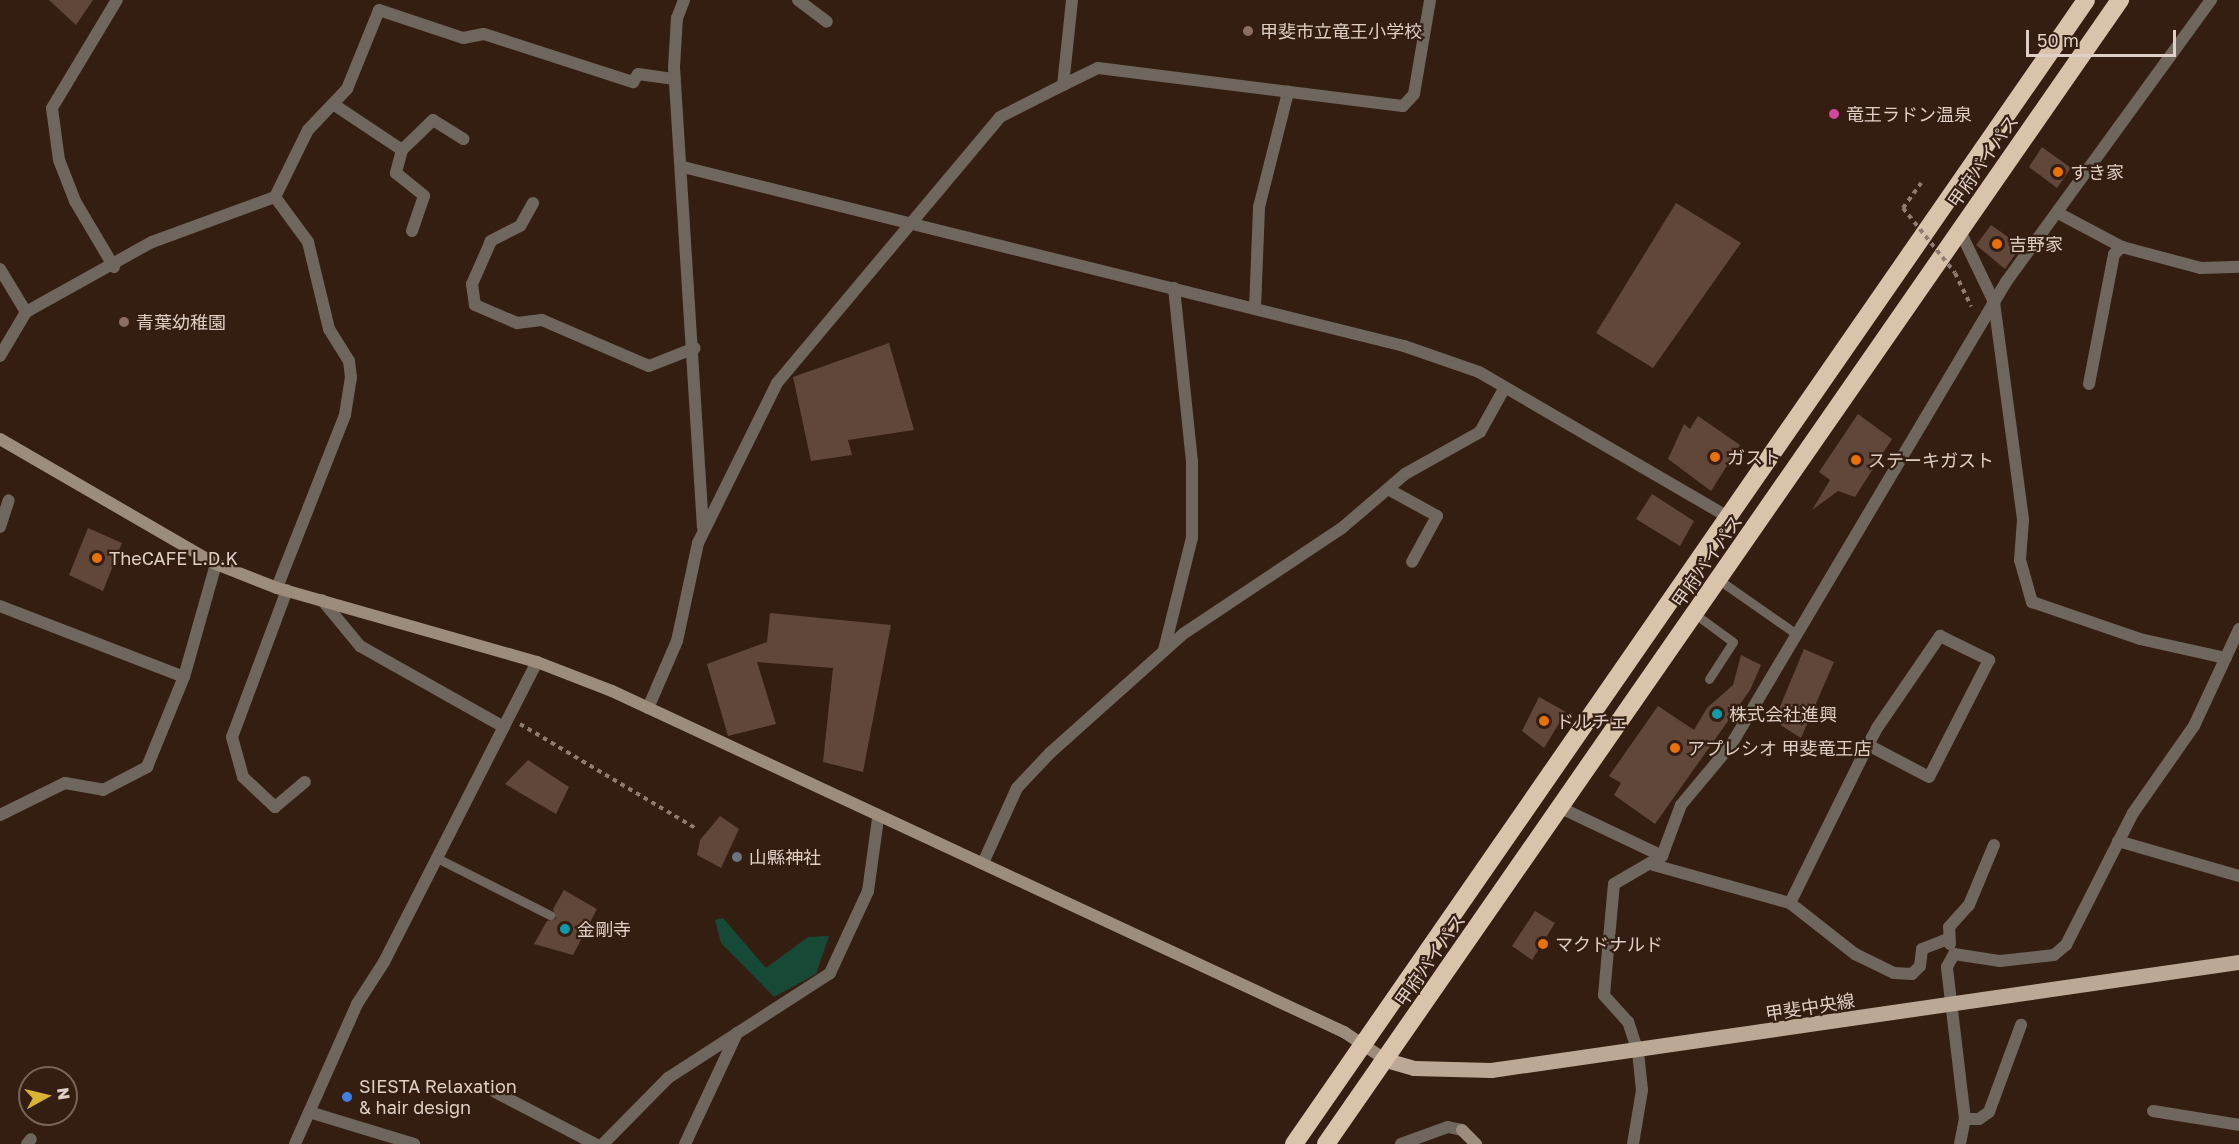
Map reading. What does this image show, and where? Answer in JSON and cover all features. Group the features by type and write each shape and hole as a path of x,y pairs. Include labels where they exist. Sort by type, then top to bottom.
{"highway":[{"name":"甲府バイパス","path":"1294,1144 2086,0"},
{"name":"甲府バイパス","path":"1326,1144 2120,0"}],"main road":[{"name":"甲斐中央線","path":"1386,1060 1414,1068 1491,1070 1638,1052 2239,962"}],"street":[{"path":"684,0 677,18 675,79 695,348 703,531"},
{"path":"798,0 826,22"},
{"path":"1063,85 1072,0"},
{"path":"648,708 677,641 703,531 777,383 1000,117 1098,68 1403,106 1414,94 1431,0"},
{"path":"1633,1144 1642,1090 1638,1052 1628,1022 1604,995 1614,884 1662,856 1680,805 1731,746 1795,633 1994,302 2211,0"},
{"path":"114,267 75,201 59,160 52,108 115,1"},
{"path":"0,356 26,312 114,267 152,242 275,197 308,130 333,104 363,58 380,5 464,38 484,34 633,82 638,74 675,79"},
{"path":"1255,308 1259,207 1288,92"},
{"path":"333,104 402,150"},
{"path":"412,231 424,196 396,173 402,150 433,120 464,139"},
{"path":"683,167 1404,346 1479,372 1728,517"},
{"path":"275,197 308,242 329,329 349,362 351,377 345,415 282,589 233,746 243,777 275,807 305,782"},
{"path":"533,203 520,226 491,241 472,284 475,305 517,323 542,320 648,366 695,348"},
{"path":"2058,213 2122,247 2200,268 2239,267"},
{"path":"1960,231 1994,302 2023,520 2020,560 2032,602 2140,639 2226,658"},
{"path":"2088,384 2115,254 2122,247"},
{"path":"0,269 26,312"},
{"path":"1164,651 1192,538 1192,462 1174,288"},
{"path":"983,863 1017,788 1164,651 1342,528 1388,489 1480,432 1505,387"},
{"path":"0,439 216,564 282,589 537,662 648,708 878,819 983,863 1364,1045 1386,1060"},
{"path":"1388,489 1437,516 1412,562"},
{"path":"0,527 9,500"},
{"path":"0,815 65,783 103,790 147,767 184,677 216,564"},
{"path":"322,600 360,646 506,722"},
{"path":"0,606 184,677"},
{"path":"1954,954 2000,961 2054,955 2066,945 2118,841 2194,726 2239,629"},
{"path":"1790,903 1868,745 1940,636 1989,660 1929,777 1868,745"},
{"path":"295,1144 357,1004 437,858 537,662"},
{"path":"1560,808 1662,856"},
{"path":"603,1144 668,1078 830,973 868,891 878,819"},
{"path":"2118,841 2239,876"},
{"path":"1650,864 1790,903 1855,954 1894,973 1912,974 1920,966 1922,949 1948,939 1994,844"},
{"path":"1948,939 1954,954 1946,980 1965,1119 1960,1144"},
{"path":"1965,1119 1979,1119 1989,1112 2021,1025"},
{"path":"685,1144 738,1033"},
{"path":"495,1092 595,1144"},
{"path":"2153,1111 2239,1125"},
{"path":"309,1112 414,1144"},
{"path":"1401,1144 1448,1127 1462,1130 1476,1144"}],"lane":[{"path":"1719,580 1795,633"},
{"path":"1695,614 1733,642 1709,679"},
{"path":"437,858 550,915"}],"path":[{"path":"1921,183 1903,208 1955,273 1971,306"},
{"path":"506,722 695,828"}],"green space":[{"path":"723,918 766,968 808,937 829,936 816,974 774,997 721,943 715,920"}],"building":[{"path":"49,0 93,0 76,25"},
{"path":"2042,147 2071,168 2057,188 2029,167"},
{"path":"1676,203 1741,243 1653,368 1596,333"},
{"path":"1991,225 2021,246 2005,269 1976,245"},
{"path":"889,343 914,430 848,440 852,455 811,461 793,377"},
{"path":"1858,414 1892,439 1855,497 1838,491 1812,510 1830,480 1819,472"},
{"path":"1698,416 1740,445 1711,491 1668,459 1684,424 1690,429"},
{"path":"1652,494 1694,521 1680,546 1636,519"},
{"path":"88,528 122,543 103,591 69,575"},
{"path":"770,613 891,625 863,772 823,762 833,668 757,662 776,724 728,736 707,664 767,642"},
{"path":"1804,649 1834,662 1801,738 1774,721"},
{"path":"1741,655 1761,665 1750,690 1655,824 1614,795 1621,783 1609,776 1658,706 1694,730 1707,708 1733,685"},
{"name":"ドルチェ","path":"1539,697 1566,712 1544,748 1522,731"},
{"path":"528,760 569,787 556,814 505,784"},
{"path":"720,816 739,829 721,868 697,855 700,840"},
{"name":"金剛寺","path":"564,890 597,909 573,955 534,944 547,921 556,919 553,909"},
{"path":"1535,911 1555,923 1532,960 1512,946"}],"place":[{"name":"甲斐市立竜王小学校","path":"1248,31"},
{"name":"竜王ラドン温泉","path":"1834,114"},
{"name":"すき家","path":"2058,172"},
{"name":"吉野家","path":"1997,244"},
{"name":"青葉幼稚園","path":"124,322"},
{"name":"ガスト","path":"1715,457"},
{"name":"ステーキガスト","path":"1856,460"},
{"name":"TheCAFE L.D.K","path":"97,558"},
{"name":"株式会社進興","path":"1717,714"},
{"name":"ドルチェ","path":"1544,721"},
{"name":"アプレシオ 甲斐竜王店","path":"1675,748"},
{"name":"山縣神社","path":"737,857"},
{"name":"金剛寺","path":"565,929"},
{"name":"マクドナルド","path":"1543,944"},
{"name":"SIESTA Relaxation & hair design","path":"347,1097"}]}
